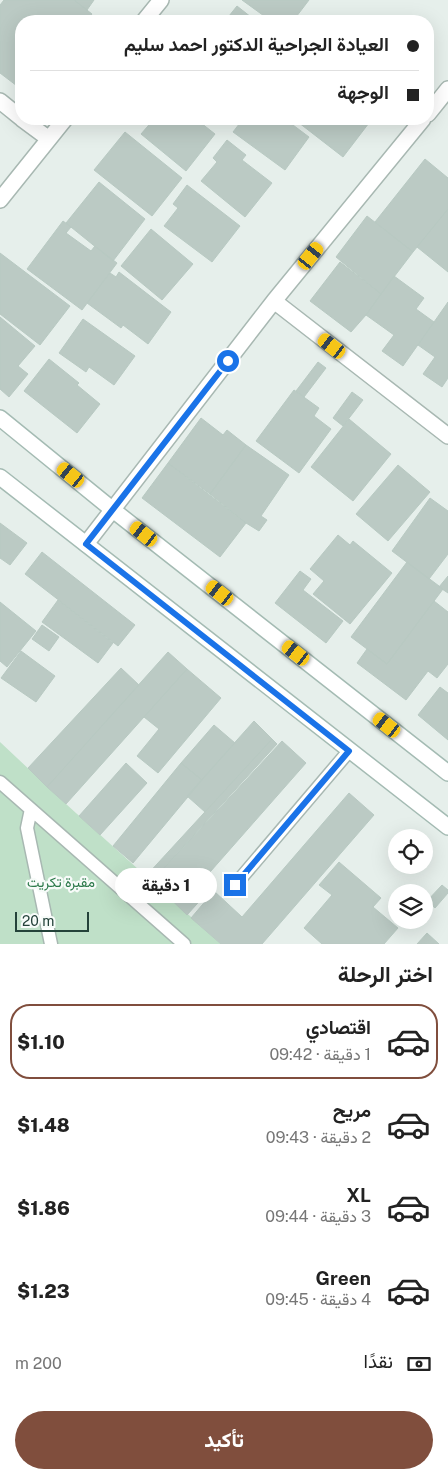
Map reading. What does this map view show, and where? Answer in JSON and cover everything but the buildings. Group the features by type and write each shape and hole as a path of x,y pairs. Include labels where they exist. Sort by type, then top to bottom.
{"main road":[{"path":"149,15 161,0"},
{"path":"443,105 448,88"},
{"path":"0,101 15,113"},
{"path":"31,125 49,139"},
{"path":"0,200 61,125"},
{"path":"86,544 274,301 418,125"},
{"path":"274,301 448,436"},
{"path":"0,418 113,510 448,773"},
{"path":"0,476 448,827"}],"lane":[{"path":"235,885 349,751"},
{"path":"0,782 184,944"},
{"path":"31,809 27,828 51,944"}],"green space":[{"name":"مقبرة تكريت","path":"0,742 66,804 221,944 0,944"}],"route":[{"path":"228,361 86,544 349,751 235,885"}]}
